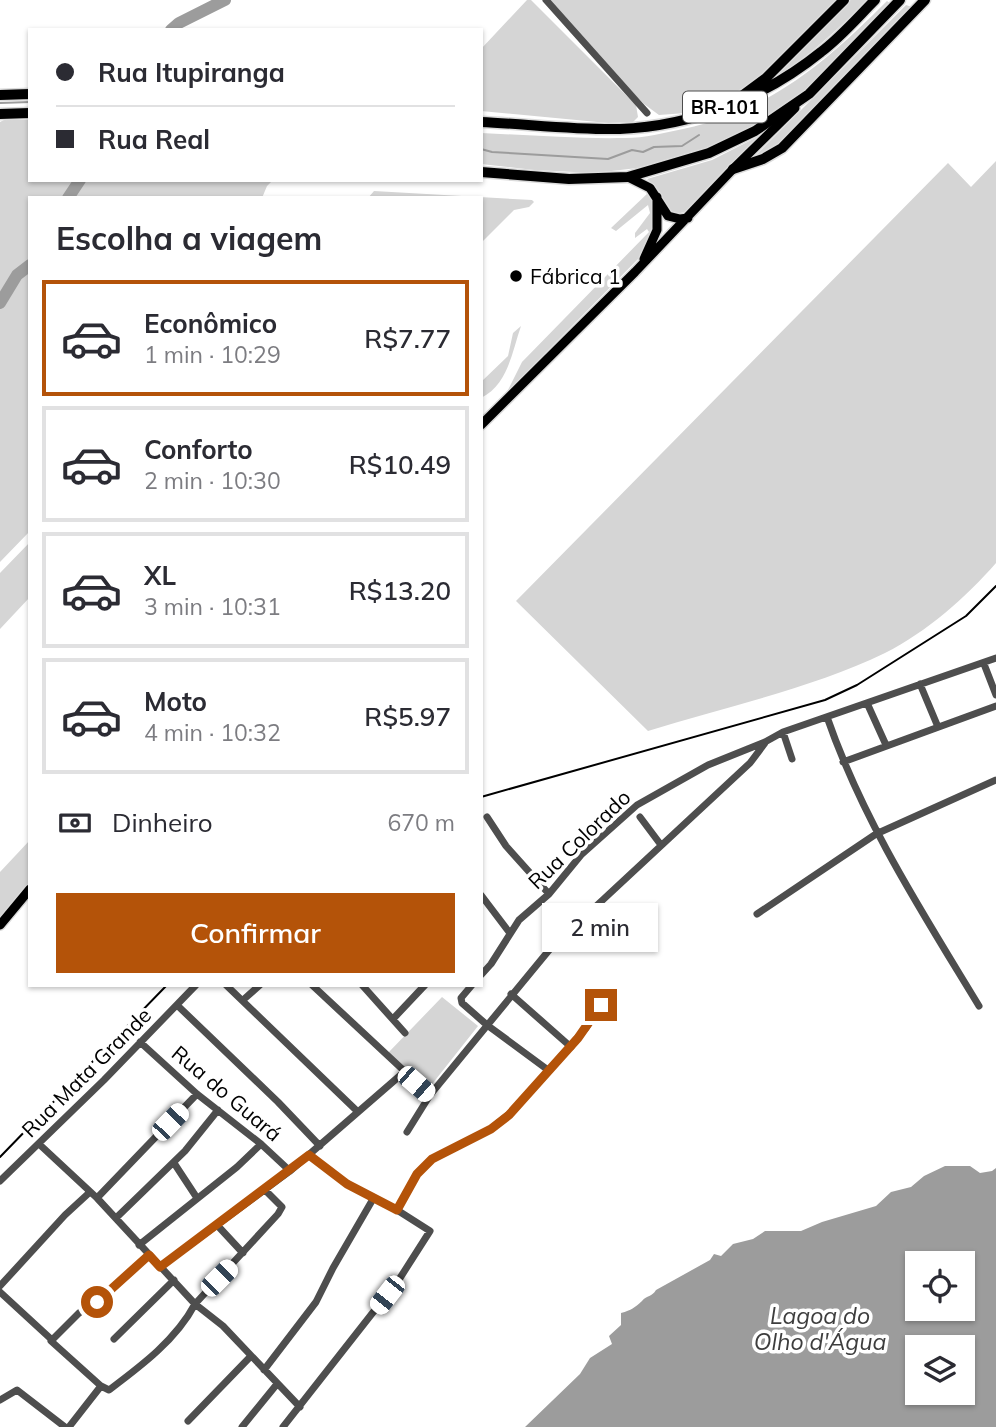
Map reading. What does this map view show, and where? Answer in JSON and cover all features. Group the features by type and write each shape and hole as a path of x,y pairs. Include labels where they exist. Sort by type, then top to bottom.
{"highway":[{"path":"721,109 766,78 844,0"},
{"name":"BR-101","path":"483,122 620,129 662,124 721,109 771,87 800,68 824,50 875,0"},
{"name":"BR-101","path":"483,172 569,179 628,177 684,162 723,147 755,131 808,94 900,0"},
{"path":"733,169 764,159 782,148 925,0"},
{"path":"0,95 28,94"},
{"path":"0,114 28,113"}],"main road":[{"name":"BR-101","path":"483,423 808,94"},
{"path":"628,177 646,185 668,216 688,218"},
{"name":"BR-101","path":"635,272 655,236 658,220 657,197"},
{"path":"0,925 28,891"}],"street":[{"path":"546,0 648,113"},
{"path":"407,1132 430,1095 550,949 754,759 765,742 783,732 996,659"},
{"path":"984,664 996,695"},
{"path":"919,684 938,727"},
{"path":"867,702 886,745"},
{"path":"843,762 996,706"},
{"path":"827,717 843,762 876,834 979,1006"},
{"path":"783,732 792,759"},
{"name":"Rua Colorado","path":"483,969 509,932 528,911 549,894 581,855 642,800 708,765 765,742"},
{"path":"757,914 876,834 996,780"},
{"path":"487,817 506,846 549,894"},
{"path":"640,817 661,845"},
{"path":"483,898 509,932"},
{"name":"Rua Mata Grande","path":"0,1181 194,987"},
{"path":"228,987 358,1111"},
{"path":"243,1000 258,987"},
{"path":"314,987 430,1095"},
{"path":"364,987 405,1033"},
{"path":"393,1019 423,987"},
{"path":"470,987 462,996 461,1002 487,1026 548,1070"},
{"path":"511,994 570,1047"},
{"path":"397,1210 427,1163 439,1154 491,1129 506,1118 586,1028 607,994"},
{"path":"177,1006 320,1146"},
{"name":"Rua do Guará","path":"141,1042 197,1094 261,1144 290,1171"},
{"path":"160,1267 290,1171 404,1073"},
{"path":"0,1286 65,1215 94,1195 197,1094"},
{"path":"116,1219 174,1163 218,1110"},
{"path":"39,1144 94,1195 195,1304 223,1326 300,1407"},
{"path":"139,1245 237,1167 261,1144"},
{"path":"283,1427 400,1278 430,1232 397,1210 339,1179 309,1155"},
{"path":"174,1163 197,1198"},
{"path":"149,1255 53,1337 52,1344 109,1390 138,1369 178,1330 195,1304 282,1210 265,1189"},
{"path":"264,1370 316,1302 373,1199"},
{"path":"217,1224 243,1253"},
{"path":"114,1339 174,1280"},
{"path":"0,1292 53,1337"},
{"path":"188,1421 251,1356"},
{"path":"242,1427 277,1384"},
{"path":"0,1400 17,1390 67,1427 101,1386"}],"shaded area":[{"path":"527,0 531,0 636,105 638,117 633,122 608,123 483,111 483,47"},
{"path":"549,0 836,0 759,79 735,95 686,113 659,115 644,104 578,36"},
{"path":"849,0 867,0 810,52 772,79"},
{"path":"887,1 891,4 797,98 734,139 695,155 655,166 594,173 483,164 483,133 625,138 654,135 714,121 770,97 819,64"},
{"path":"906,5 912,7 778,146 767,155 753,158"},
{"path":"28,120 28,182 271,182 263,196 28,196 28,533 0,562 0,122"},
{"path":"763,134 691,210 677,214 669,211 659,191 647,179 712,160"},
{"path":"996,161 996,563 945,613 916,635 885,653 799,687 648,731 516,601 948,163 971,187"},
{"path":"374,191 462,196 370,196"},
{"path":"649,192 654,216 652,232 642,255 507,392 522,362 649,232 647,229 635,238 635,233 650,213 648,205 616,231 611,228"},
{"path":"483,197 534,202 529,207 514,210 483,241"},
{"path":"521,326 503,376 483,397 483,380 508,356 513,333"},
{"path":"28,544 28,599 0,629 0,573"},
{"path":"28,842 28,890 0,925 0,872"},
{"path":"442,997 478,1026 429,1088 388,1053"}],"water":[{"name":"Lagoa do Olho d'Água","path":"945,1166 970,1166 980,1173 996,1168 996,1427 525,1427 580,1374 590,1358 612,1344 609,1336 621,1325 621,1313 633,1308 656,1290 710,1260 714,1254 721,1256 733,1244 753,1239 765,1231 801,1231 876,1206 891,1192 911,1187 924,1176"}],"waterway":[{"path":"173,28 225,0"},
{"path":"0,103 28,102"},
{"path":"483,150 608,159 632,150 643,152 654,147 682,146 699,135"},
{"path":"69,196 79,182"},
{"path":"0,303 17,275 28,267"}],"tram line":[{"path":"483,796 825,700 857,685 966,616 996,586"},
{"path":"0,1157 165,987"}],"place":[{"name":"Fábrica 1","path":"516,276"}],"route":[{"path":"97,1302 149,1255 160,1267 309,1155 358,1191 397,1210 417,1174 427,1163 491,1129 509,1115 578,1038 601,1005"}]}
